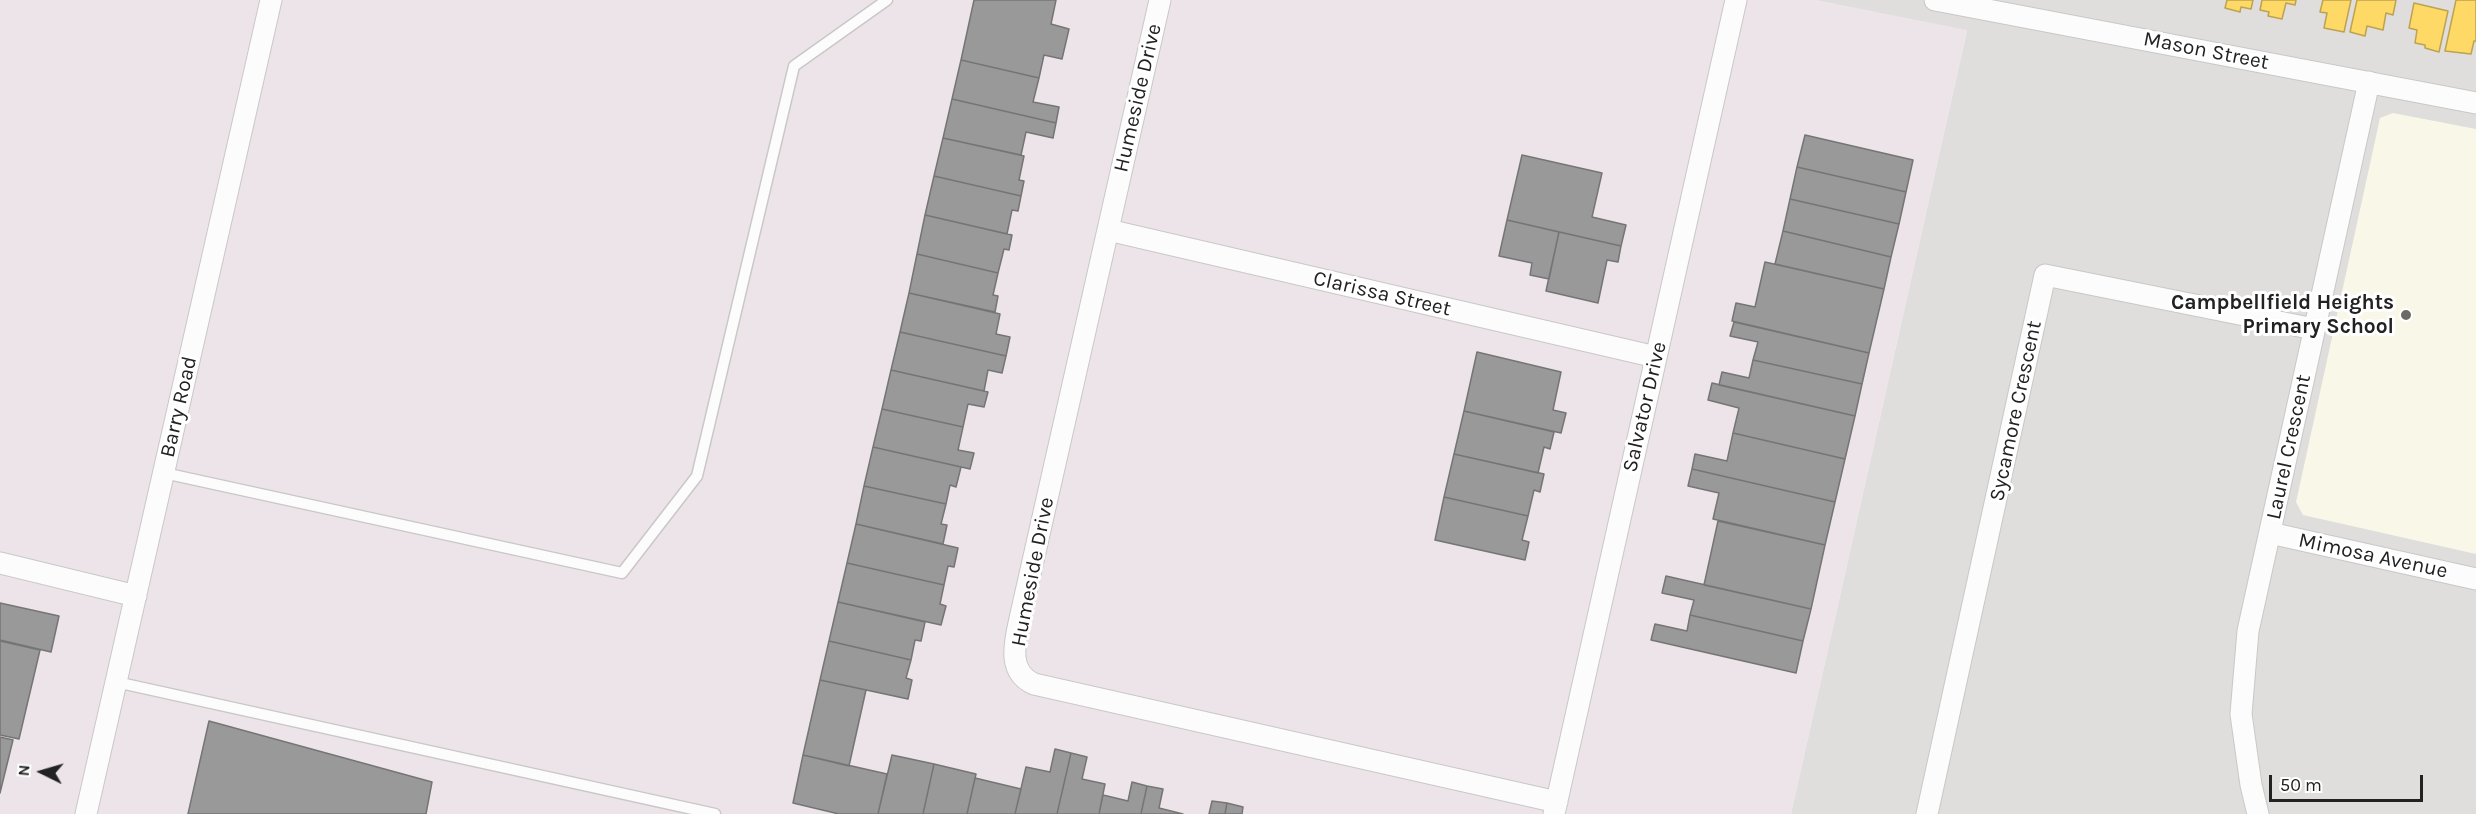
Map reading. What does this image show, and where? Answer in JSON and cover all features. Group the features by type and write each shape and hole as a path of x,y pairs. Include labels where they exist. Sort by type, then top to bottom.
{"street":[{"name":"Barry Road","path":"86,814 271,0"},
{"name":"Humeside Drive","path":"1160,0 1021,614 1015,645 1018,672 1024,680 1034,684 1556,808"},
{"name":"Salvator Drive","path":"1556,808 1736,0"},
{"name":"Mason Street","path":"1935,0 2476,103"},
{"name":"Laurel Crescent","path":"2258,814 2251,784 2241,714 2248,631 2369,82"},
{"name":"Clarissa Street","path":"1108,230 1656,357"},
{"name":"Sycamore Crescent","path":"1927,814 2045,275 2314,329"},
{"name":"Mimosa Avenue","path":"2270,533 2476,579"},
{"path":"0,564 136,596"}],"lane":[{"path":"164,473 622,573 697,476 794,66 887,0"},
{"path":"116,682 715,814"}],"shaded area":[{"path":"0,0 1815,0 1967,30 1791,814 0,814"},
{"path":"1815,0 2476,0 2476,814 1791,814 1967,31"},
{"name":"Campbellfield Heights Primary School","path":"2393,113 2476,129 2476,554 2303,515 2296,502 2380,118"}],"building: Homes":[{"path":"2227,0 2253,0 2251,9 2241,7 2240,12 2225,8"},
{"path":"2262,0 2296,0 2295,5 2286,3 2282,19 2268,16 2269,12 2260,10"},
{"path":"2323,0 2351,0 2344,32 2324,28 2327,13 2320,12"},
{"path":"2357,0 2396,0 2393,15 2386,13 2383,30 2367,26 2365,36 2350,32"},
{"path":"2456,0 2476,0 2476,41 2474,41 2471,54 2445,51"},
{"path":"2414,3 2448,11 2439,52 2415,43 2417,30 2409,28"}],"building: Industry":[{"path":"974,0 1056,0 1051,24 1069,29 1062,59 1044,55 1039,78 961,60"},
{"path":"961,60 1039,78 1033,102 1059,107 1056,123 952,99"},
{"path":"952,99 1056,123 1053,138 1026,132 1021,155 943,138"},
{"path":"1805,135 1913,160 1906,192 1797,167"},
{"path":"943,138 1024,156 1019,180 1024,181 1021,196 934,176"},
{"path":"1522,155 1602,173 1592,217 1626,225 1621,246 1507,220"},
{"path":"1797,167 1906,192 1899,224 1790,199"},
{"path":"934,176 1021,196 1018,211 1012,210 1007,234 925,215"},
{"path":"1790,199 1899,224 1891,257 1783,231"},
{"path":"925,215 1012,235 1009,250 1004,249 998,273 917,254"},
{"path":"1507,220 1559,232 1549,279 1530,275 1532,263 1499,256"},
{"path":"1783,231 1891,257 1884,289 1775,264"},
{"path":"1559,232 1621,246 1618,262 1607,260 1598,303 1546,291"},
{"path":"917,254 998,273 993,295 998,296 995,312 909,293"},
{"path":"1765,262 1884,289 1869,353 1732,321 1736,303 1755,307"},
{"path":"909,293 1000,314 996,334 1010,337 1006,356 900,332"},
{"path":"1734,322 1869,353 1862,384 1753,360 1758,342 1730,336"},
{"path":"900,332 1006,356 1002,373 988,370 984,391 891,370"},
{"path":"1477,352 1561,372 1553,410 1566,413 1561,433 1464,411"},
{"path":"1753,360 1862,384 1855,416 1719,385 1722,372 1749,378"},
{"path":"891,370 988,392 984,407 968,404 963,427 882,409"},
{"path":"1712,383 1855,416 1845,459 1733,433 1739,408 1708,400"},
{"path":"882,409 963,427 958,450 974,453 970,469 873,447"},
{"path":"1464,411 1554,432 1550,449 1544,447 1538,473 1454,454"},
{"path":"1733,433 1845,459 1835,502 1692,469 1695,454 1727,461"},
{"path":"873,447 961,467 956,487 950,485 946,504 864,486"},
{"path":"1454,454 1544,474 1540,492 1534,490 1528,516 1444,497"},
{"path":"1692,469 1835,502 1825,545 1713,519 1719,493 1688,486"},
{"path":"864,486 946,504 941,524 947,525 943,544 856,524"},
{"path":"1444,497 1528,516 1522,540 1529,542 1525,560 1435,540"},
{"path":"1718,521 1825,545 1811,609 1704,585"},
{"path":"856,524 958,548 954,567 948,566 944,585 847,563"},
{"path":"847,563 944,585 940,604 946,606 941,625 838,602"},
{"path":"1666,576 1811,609 1803,641 1690,615 1694,600 1662,593"},
{"path":"838,602 925,622 921,641 915,640 911,660 829,641"},
{"path":"0,603 59,616 51,652 0,640"},
{"path":"1690,615 1803,641 1796,673 1651,640 1655,624 1687,631"},
{"path":"0,641 40,650 19,739 0,735"},
{"path":"829,641 911,660 906,678 912,680 908,699 820,680"},
{"path":"820,680 866,690 849,766 803,755"},
{"path":"209,721 432,782 426,814 188,814"},
{"path":"0,737 13,740 0,793"},
{"path":"1055,749 1071,753 1057,814 1015,814 1026,767 1050,772"},
{"path":"1071,753 1087,757 1082,779 1105,784 1099,814 1057,814"},
{"path":"803,755 887,774 878,814 839,814 793,803"},
{"path":"892,755 934,764 923,814 878,814"},
{"path":"934,764 976,774 967,814 923,814"},
{"path":"975,778 1021,789 1015,814 967,814"},
{"path":"1132,782 1147,786 1141,814 1099,814 1103,795 1128,801"},
{"path":"1147,786 1163,789 1159,808 1183,814 1141,814"},
{"path":"1212,801 1227,803 1225,814 1209,814"},
{"path":"1227,803 1243,807 1242,814 1225,814"}],"place":[{"name":"Campbellfield Heights Primary School","path":"2406,315"}]}
